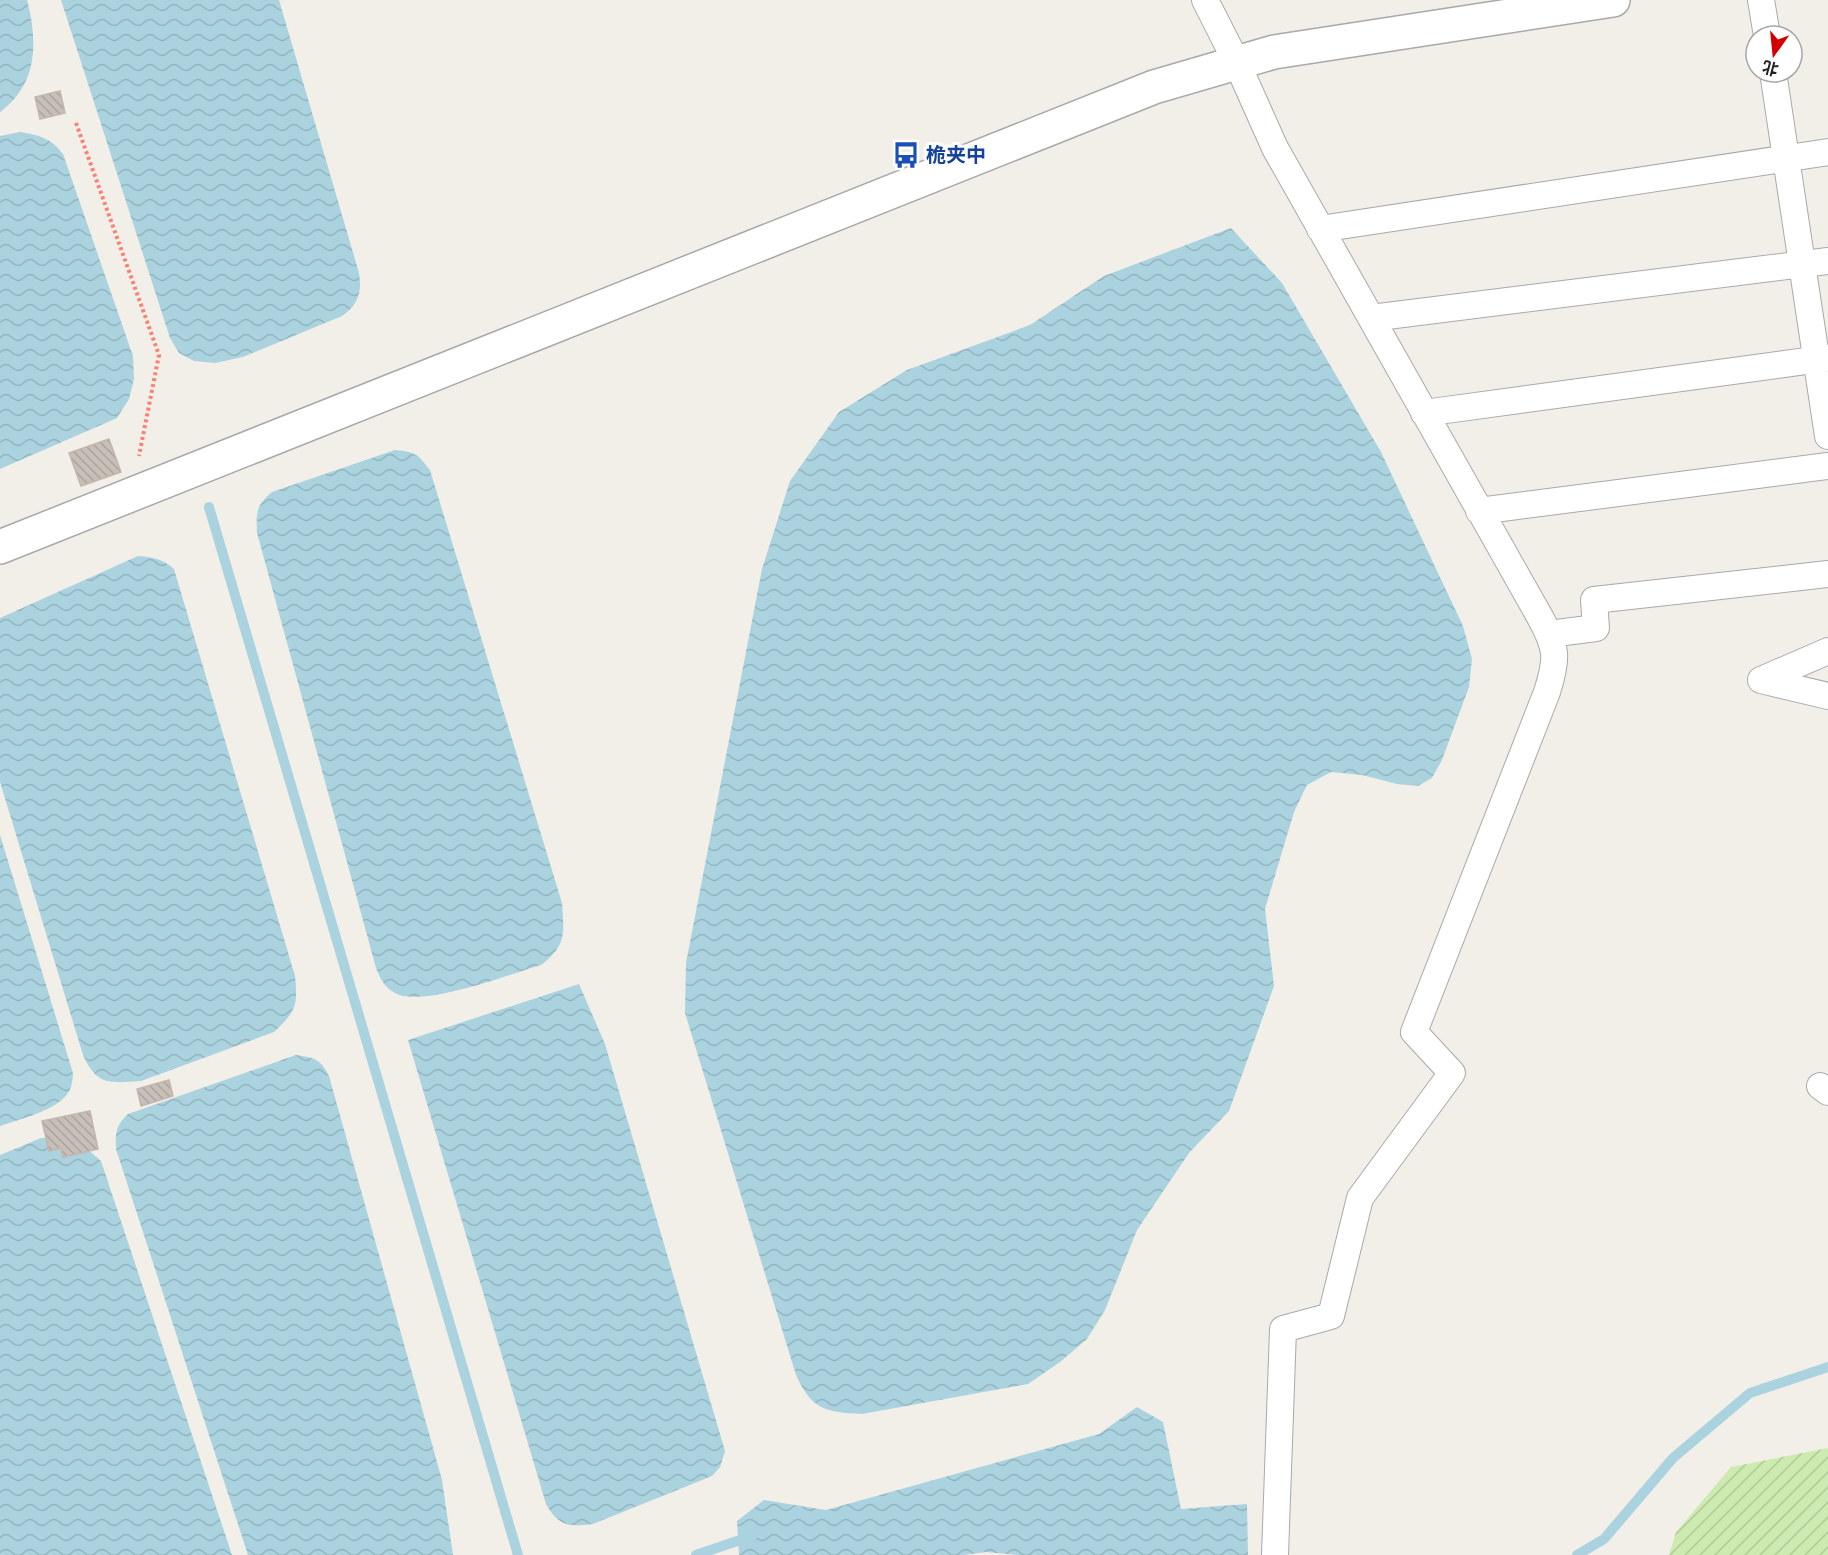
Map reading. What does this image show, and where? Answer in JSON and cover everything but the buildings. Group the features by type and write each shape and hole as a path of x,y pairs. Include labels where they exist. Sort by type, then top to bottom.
{"street":[{"path":"1204,0 1237,63 1275,148 1550,634 1556,654 1547,692 1414,1032 1452,1073 1360,1198 1331,1316 1283,1329 1275,1555"},
{"path":"0,547 1154,87 1274,52 1613,0"},
{"path":"1761,0 1765,24"},
{"path":"1775,84 1802,264 1822,359 1828,436"},
{"path":"1320,228 1828,152"},
{"path":"1371,318 1828,261"},
{"path":"1424,413 1822,359"},
{"path":"1479,511 1828,466"},
{"path":"1550,634 1596,628 1594,600 1828,574"},
{"path":"1828,651 1761,680 1828,696"}],"path":[{"path":"76,123 159,355 131,495"}],"green space":[{"path":"1828,1448 1828,1555 1669,1555 1676,1532 1731,1467"}],"water":[{"path":"0,0 27,0 33,31 33,47 32,61 22,89 0,112"},
{"path":"61,0 279,0 359,273 358,297 348,311 342,316 243,357 215,363 194,361 179,353 170,338"},
{"path":"20,132 44,138 54,144 63,154 133,356 134,379 129,399 117,418 0,469 0,136"},
{"path":"1231,228 1282,283 1381,452 1463,626 1472,659 1469,687 1442,760 1432,778 1418,786 1397,784 1362,775 1331,772 1307,785 1294,812 1265,909 1274,986 1229,1111 1189,1153 1137,1230 1105,1310 1087,1339 1060,1362 1028,1384 862,1414 829,1410 821,1407 808,1396 796,1375 685,1013 686,963 762,569 790,481 839,412 907,370 1030,325 1104,276"},
{"path":"395,450 416,455 430,470 562,903 563,913 560,945 541,965 467,988 425,996 395,993 383,983 376,968 257,533 258,510 272,492"},
{"path":"138,556 158,559 174,569 295,976 296,994 291,1013 274,1032 141,1081 112,1082 93,1072 83,1055 0,782 0,618"},
{"path":"0,835 73,1073 71,1087 60,1101 40,1112 0,1126"},
{"path":"579,984 605,1044 725,1451 720,1467 712,1476 593,1524 571,1525 555,1517 546,1504 408,1040"},
{"path":"296,1055 316,1060 329,1076 442,1480 453,1555 248,1555 116,1149 117,1130 128,1114"},
{"path":"41,1138 67,1140 80,1144 101,1161 232,1555 0,1555 0,1155"},
{"path":"1137,1407 1163,1422 1181,1509 1247,1504 1248,1555 1017,1555 986,1552 964,1555 739,1555 737,1521 764,1500 826,1510 1099,1434"}],"waterway":[{"path":"209,507 518,1555"},
{"path":"1577,1555 1604,1539 1673,1458 1750,1393 1828,1367"},
{"path":"696,1555 752,1536"}],"place":[{"name":"桅夹中","path":"906,155"}]}
